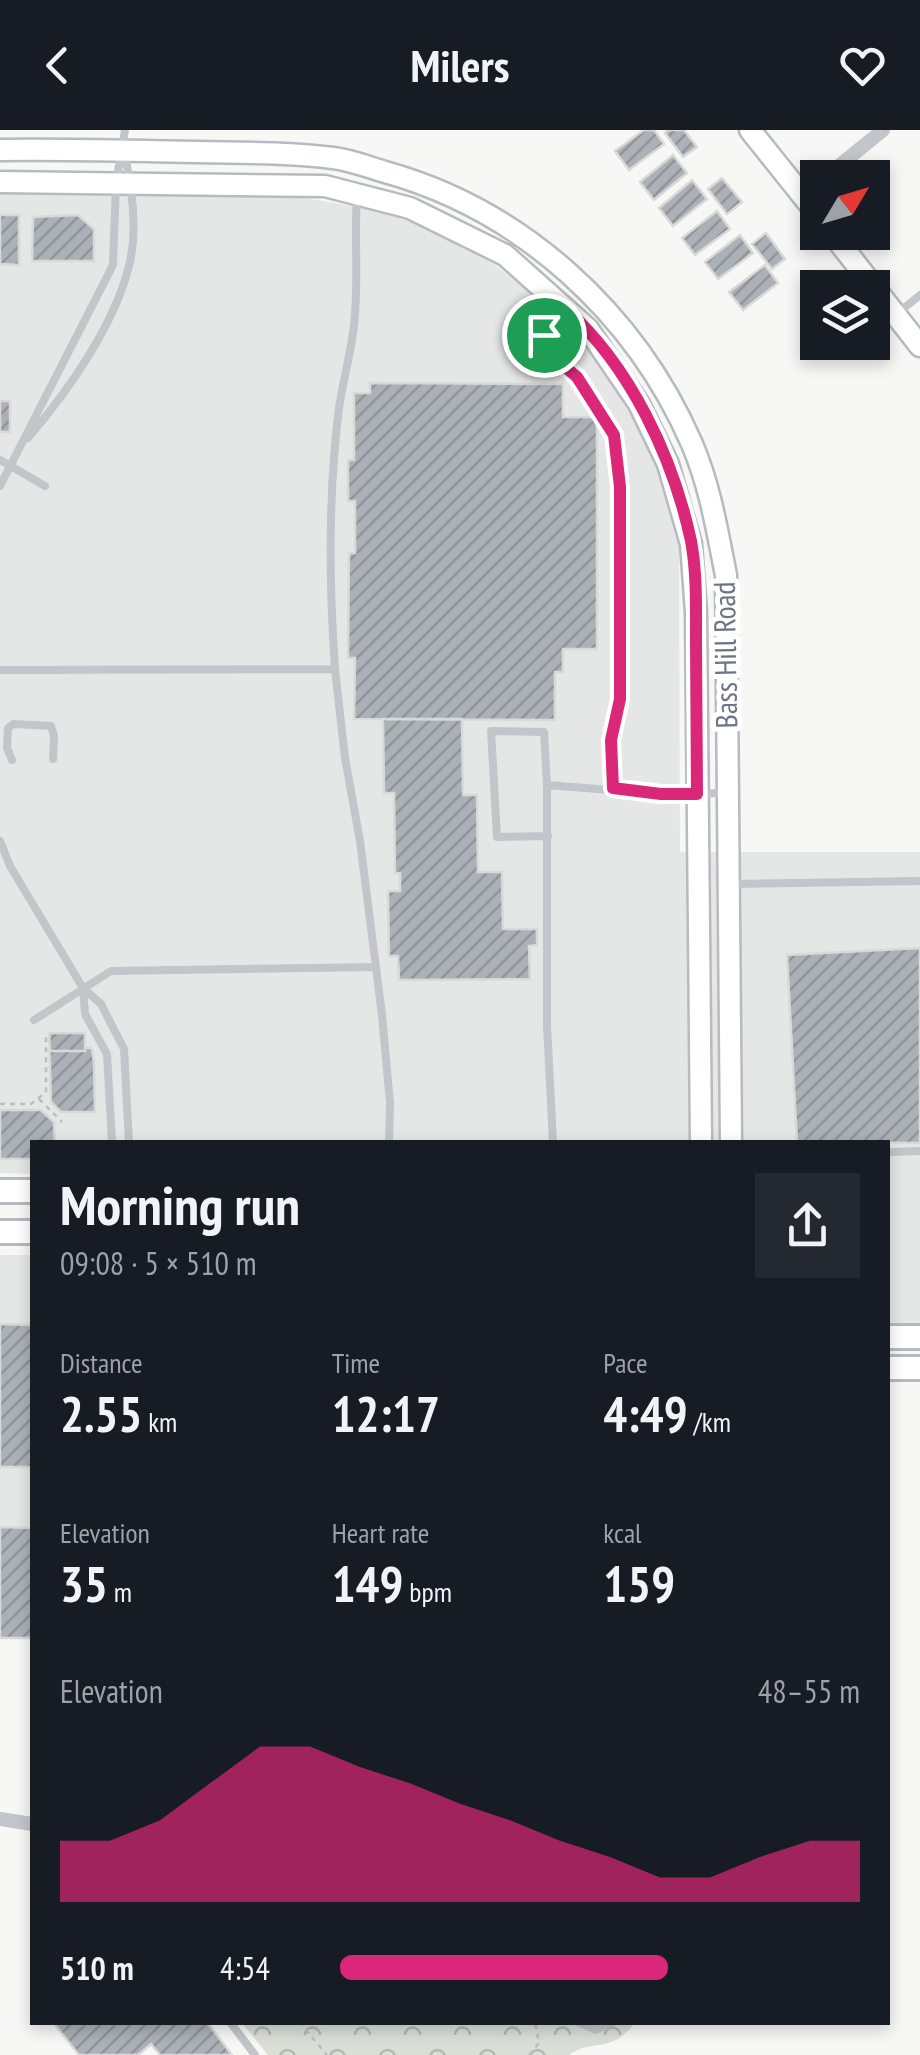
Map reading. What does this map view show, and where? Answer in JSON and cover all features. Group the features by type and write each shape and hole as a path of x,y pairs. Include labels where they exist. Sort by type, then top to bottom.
{"main road":[{"path":"750,130 800,179"},
{"name":"Bass Hill Road","path":"0,150 124,140 337,158 428,184 487,214 546,252 612,315 673,403 710,494 726,576 731,1140"},
{"name":"Bass Hill Road","path":"0,182 325,186 410,208 506,256 588,329 639,404 668,464 691,544 696,612 701,1140"},
{"path":"845,250 920,346"},
{"path":"0,1191 30,1191"},
{"path":"0,1232 30,1232"},
{"path":"890,1337 920,1337"},
{"path":"890,1368 920,1368"}],"street":[{"path":"846,160 883,130"},
{"path":"0,1819 30,1824"}],"lane":[{"path":"0,486 113,265 124,140"},
{"path":"19,450 80,368 114,306 130,262 123,183 124,140"},
{"path":"357,194 354,322 339,408 332,509 332,622 388,1062 389,1140"},
{"path":"896,315 920,295"},
{"path":"566,309 544,335 550,354 577,377 614,435 620,487 620,699 611,740 613,788"},
{"path":"0,460 44,486"},
{"path":"0,670 335,668"},
{"path":"12,760 8,728 13,724 51,726 53,759"},
{"path":"548,836 497,837 491,731 544,732 548,836 547,1025 553,1140"},
{"path":"547,785 661,794 728,793"},
{"path":"0,840 10,866 82,988 100,1004 124,1050 130,1140"},
{"path":"727,884 920,882"},
{"path":"34,1020 111,971 376,968"},
{"path":"82,988 86,1014 107,1054 112,1140"},
{"path":"890,1152 920,1151"},
{"path":"232,2025 256,2055"}],"path":[{"path":"0,1104 31,1104 46,1092 46,1034"},
{"path":"38,1098 62,1122"},
{"path":"302,2025 327,2055"},
{"path":"529,2055 539,2043 536,2025"}],"shaded area":[{"path":"0,192 288,195 377,210 419,224 492,263 534,295 598,362 639,429 657,469 679,545 680,852 920,852 920,1328 890,1327 890,1140 30,1140 30,1174 0,1173"},
{"path":"0,1255 30,1255 30,1528 0,1527"}],"green space":[{"path":"244,2025 633,2025 609,2043 569,2055 268,2055"}],"building":[{"path":"644,130 654,130 664,144 629,170 615,151"},
{"path":"684,130 697,147 683,157 665,133"},
{"path":"673,155 687,173 654,200 640,182"},
{"path":"722,178 742,202 727,214 708,189"},
{"path":"692,180 707,199 673,226 659,208"},
{"path":"717,211 730,229 695,255 682,238"},
{"path":"0,215 19,215 19,265 0,264"},
{"path":"78,215 94,229 94,261 32,261 33,217"},
{"path":"766,233 785,259 772,269 752,244"},
{"path":"740,235 753,253 718,279 705,262"},
{"path":"765,265 778,283 743,310 729,292"},
{"path":"370,383 563,384 563,417 597,417 597,649 563,649 563,672 555,672 555,720 354,719 355,658 348,658 349,553 355,553 355,501 348,501 348,460 354,460 354,393 370,393"},
{"path":"0,401 10,401 10,432 0,432"},
{"path":"383,719 462,719 463,795 477,795 478,872 502,872 503,929 537,929 537,945 529,946 530,979 399,980 398,956 389,956 388,891 400,891 400,873 395,873 394,793 384,793"},
{"path":"920,948 920,1143 797,1140 787,955"},
{"path":"49,1033 85,1033 85,1048 92,1048 94,1062 95,1112 61,1112 51,1102"},
{"path":"49,1033 85,1033 85,1051 50,1051"},
{"path":"0,1110 41,1110 54,1122 55,1140 30,1140 30,1159 0,1159"},
{"path":"0,1324 30,1325 30,1467 0,1467"},
{"path":"0,1527 30,1528 30,1638 0,1638"},
{"path":"209,2025 232,2055 160,2055 151,2044 138,2055 79,2055 56,2026"}],"route":[{"path":"566,309 588,329 639,404 668,464 691,544 696,612 697,794 613,788 611,740 620,699 620,487 614,435 577,377 550,354 544,335 566,309"}]}
